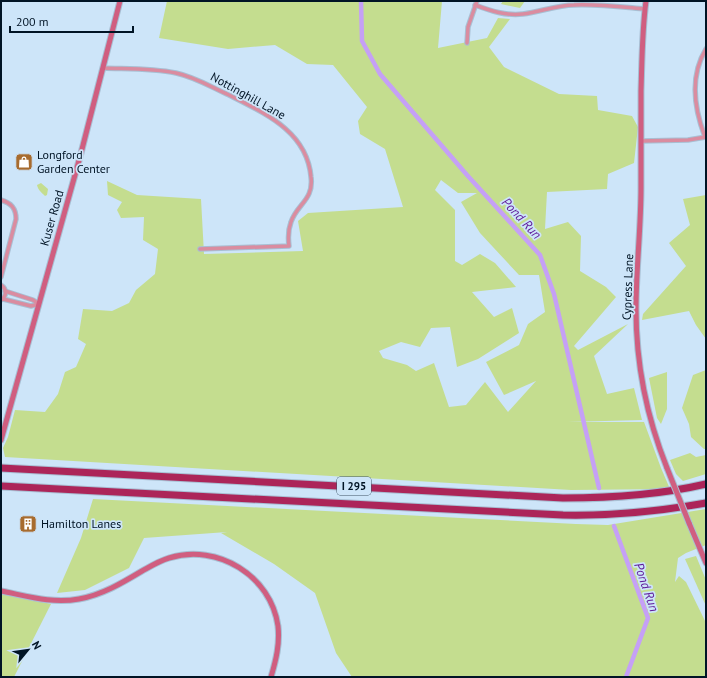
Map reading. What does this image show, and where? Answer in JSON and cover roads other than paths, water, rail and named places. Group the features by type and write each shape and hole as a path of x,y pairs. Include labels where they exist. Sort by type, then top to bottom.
{"highway":[{"name":"I 295","path":"1,468 563,498 632,496 672,491 706,484"},
{"name":"I 295","path":"1,486 563,515 644,513 706,503"}],"street":[{"name":"Kuser Road","path":"1,440 80,157 120,1"},
{"name":"Cypress Lane","path":"646,1 642,40 641,214 636,308 638,353 649,412 655,433 667,468 706,563"},
{"path":"467,43 468,27 476,3 497,12 514,14 562,5 585,3 645,9"},
{"path":"641,141 688,140 705,137 697,112 694,88 698,67 706,49"},
{"name":"Nottinghill Lane","path":"103,68 162,71 193,78 274,119 288,130 303,151 311,176 311,189 305,202 291,223 288,236 289,246 200,249"},
{"path":"1,200 14,208 16,211 16,219 1,277"},
{"path":"1,285 5,291 33,300 39,304"},
{"path":"5,291 2,300 31,306 39,304"},
{"path":"1,591 46,601 79,600 108,590 159,562 178,555 196,554 220,558 237,566 251,576 264,592 272,607 278,626 278,636 277,654 271,677"}],"waterway":[{"name":"Pond Run","path":"361,1 362,41 380,74 467,175 540,255 554,294 599,488"},
{"name":"Pond Run","path":"614,526 648,618 626,677"}],"place":[{"name":"Longford Garden Center","path":"24,162"},
{"name":"Hamilton Lanes","path":"28,524"}]}
